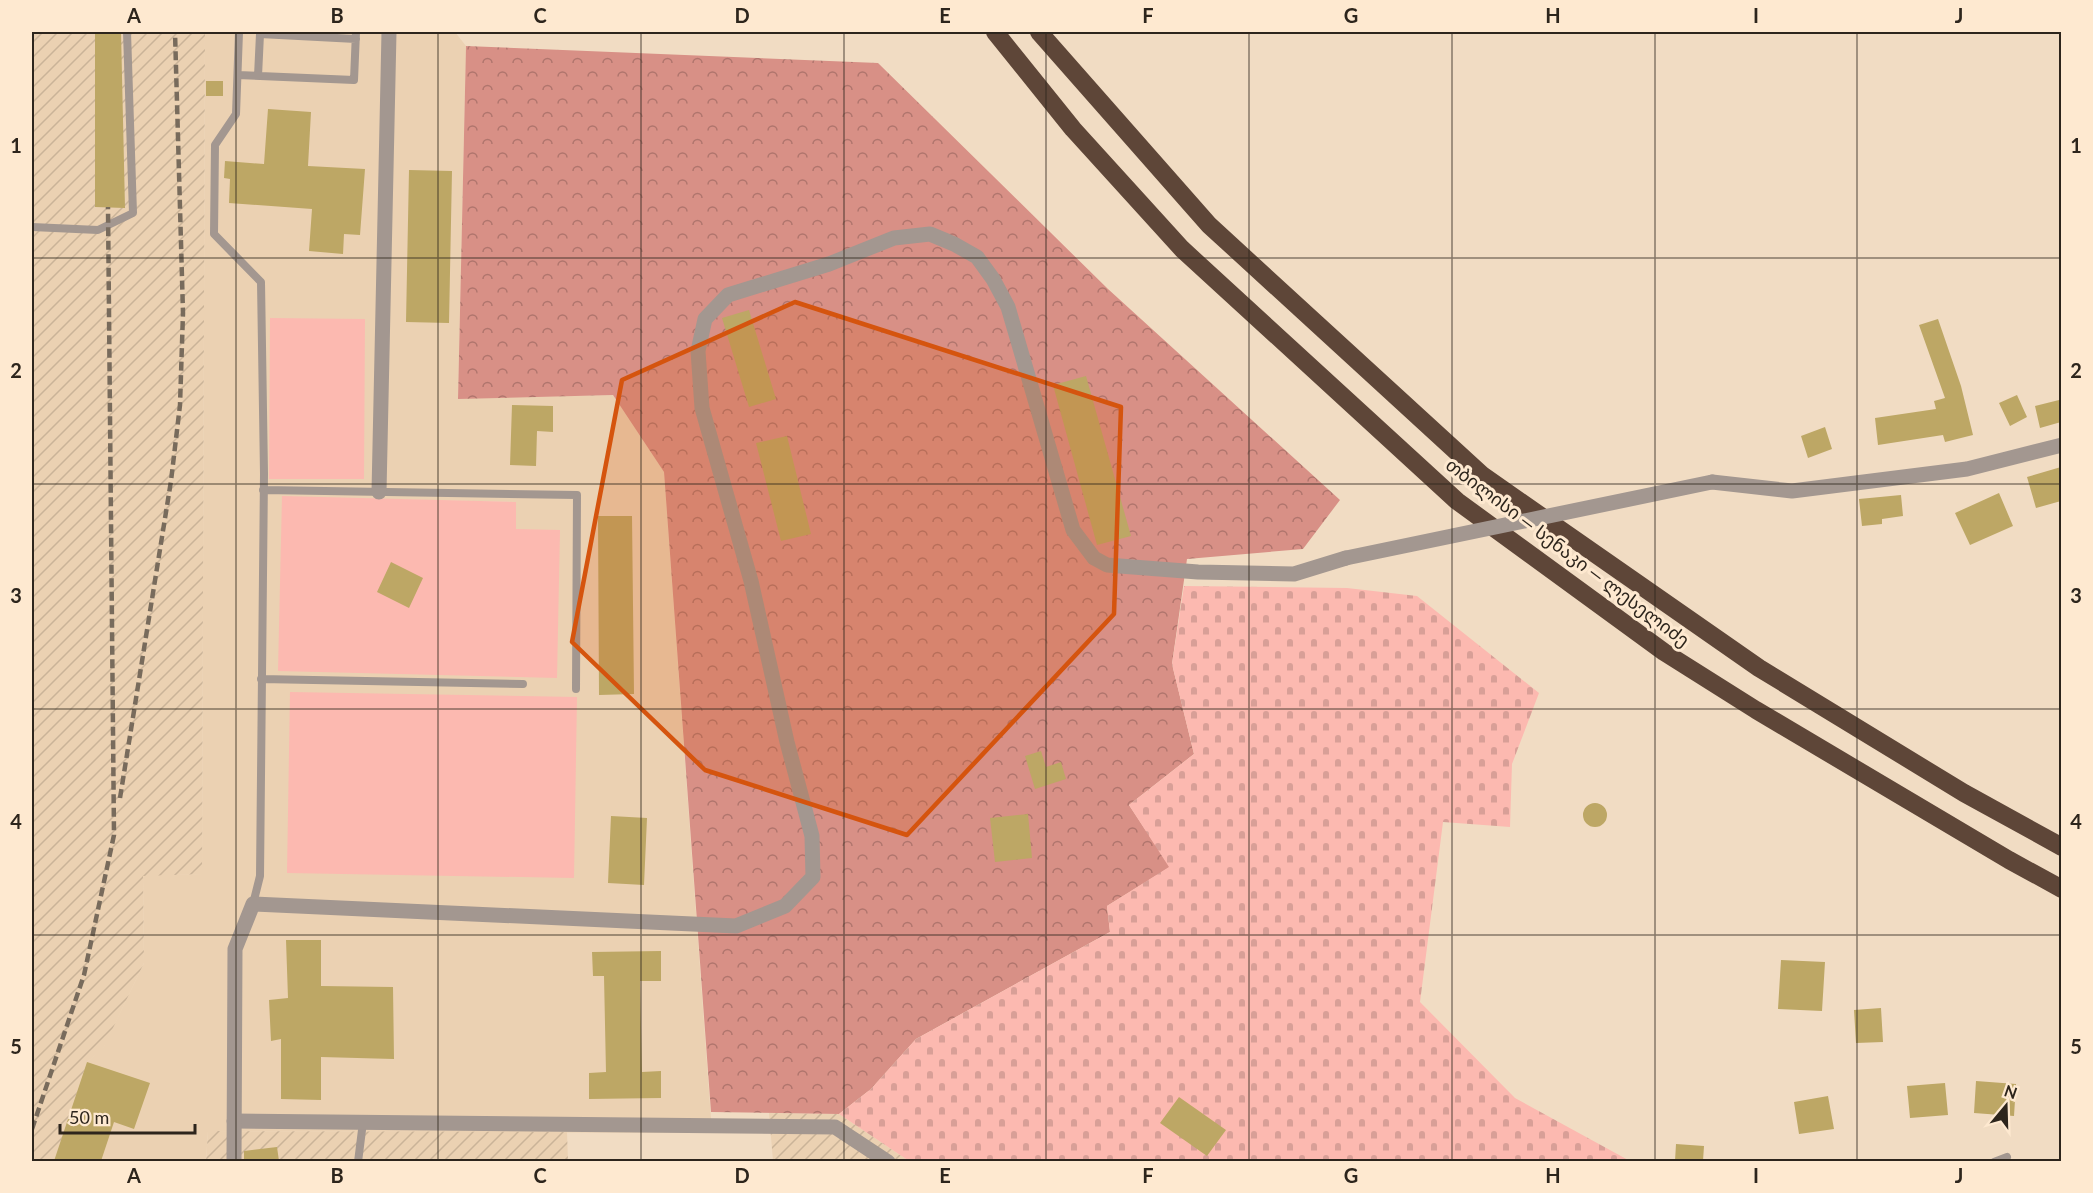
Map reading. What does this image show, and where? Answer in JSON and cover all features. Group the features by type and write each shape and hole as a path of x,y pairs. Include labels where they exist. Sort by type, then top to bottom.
{"highway":[{"name":"თბილისი — სენაკი — ლესელიძე","path":"995,32 1073,129 1182,249 1457,501 1664,652 1756,710 2061,889"},
{"name":"თბილისი — სენაკი — ლესელიძე","path":"1040,32 1209,225 1482,475 1759,668 1965,793 2061,847"}],"street":[{"path":"379,492 388,163 389,32"},
{"path":"234,1161 235,949 254,904 736,926 785,906 813,877 812,836 787,742 751,581 702,408 698,351 705,318 728,295 829,264 894,238 930,234 977,257 993,279 1008,307 1073,530 1094,558 1107,565 1198,572 1294,574 1346,558 1712,482 1792,491 1967,469 2061,445"},
{"path":"234,1121 834,1127 888,1161"}],"lane":[{"path":"32,227 98,230 133,213 128,32"},
{"path":"239,32 236,114 215,145 214,234 261,282 263,490 260,876 254,904"},
{"path":"238,75 258,76 354,80 356,35 260,33 258,76"},
{"path":"263,490 577,495 576,689"},
{"path":"261,680 523,684"},
{"path":"358,1161 363,1122"},
{"path":"1994,1161 2007,1156"}],"highlighted area":[{"path":"795,302 1121,407 1114,614 907,835 705,770 572,642 622,380"}],"shaded area":[{"path":"32,32 205,32 202,874 143,876 144,963 103,1049 87,1062 54,1162 32,1161"},
{"path":"205,32 455,32 466,46 458,398 613,395 664,472 712,1133 208,1131 206,1161 54,1162 87,1062 103,1048 144,963 143,875 202,874","holes":["282,497 516,502 515,529"]},
{"path":"769,1113 839,1114 909,1161 773,1161"},
{"path":"208,1131 567,1132 568,1161 206,1162"}],"green space":[{"path":"466,46 878,63 1108,289 1340,500 1303,549 1187,559 1172,664 1194,754 1129,805 1170,867 1107,906 1110,932 916,1039 871,1089 839,1114 711,1112 664,472 613,395 458,399"},
{"path":"270,318 365,319 364,479 269,479"},
{"path":"282,496 516,502 516,529 560,530 557,678 278,671"},
{"path":"1184,586 1347,588 1417,596 1539,693 1512,764 1510,827 1443,822 1420,1002 1515,1098 1630,1161 909,1161 839,1114 871,1089 916,1039 1110,932 1107,906 1169,867 1129,805 1194,754 1172,664"},
{"path":"290,692 577,697 574,878 287,873"}],"building":[{"path":"95,32 121,32 125,208 95,207"},
{"path":"206,81 223,81 223,96 206,96"},
{"path":"268,109 311,112 308,166 365,169 360,235 344,234 343,254 309,251 312,209 229,203 230,179 224,178 225,161 264,164"},
{"path":"409,170 452,171 449,323 406,322"},
{"path":"749,310 776,399 749,407 722,318"},
{"path":"1938,319 1961,386 1973,435 1945,442 1943,435 1878,445 1875,418 1936,409 1934,401 1945,398 1919,325"},
{"path":"1086,376 1131,536 1097,545 1053,385"},
{"path":"2017,395 2027,417 2010,426 1999,403"},
{"path":"2059,400 2061,422 2040,428 2035,406"},
{"path":"512,405 553,406 553,432 537,431 536,466 510,465"},
{"path":"1825,427 1832,449 1808,458 1801,436"},
{"path":"787,436 811,534 781,541 756,443"},
{"path":"2061,467 2061,501 2036,508 2027,477"},
{"path":"1999,493 2013,526 1970,545 1955,513"},
{"path":"1901,495 1903,516 1882,519 1882,524 1862,526 1859,499"},
{"path":"598,516 632,516 634,694 599,695"},
{"path":"391,562 423,578 409,608 377,592"},
{"path":"1041,751 1046,767 1061,762 1066,779 1035,789 1025,756"},
{"path":"1595,803 1604,806 1607,815 1604,824 1595,827 1586,824 1583,815 1586,806"},
{"path":"1028,814 1032,858 995,862 990,818"},
{"path":"611,816 647,818 644,885 608,883"},
{"path":"286,940 321,940 321,986 393,987 394,1059 321,1057 321,1100 281,1099 281,1039 271,1041 269,1000 288,998"},
{"path":"661,951 661,981 640,981 642,1072 661,1071 661,1098 589,1099 589,1073 606,1072 604,976 593,976 592,952"},
{"path":"1781,960 1825,962 1822,1011 1778,1009"},
{"path":"1881,1008 1883,1042 1856,1043 1854,1010"},
{"path":"87,1062 150,1083 134,1129 114,1122 101,1161 54,1161"},
{"path":"1976,1081 2016,1084 2014,1116 1974,1113"},
{"path":"1945,1083 1948,1115 1910,1118 1907,1086"},
{"path":"1828,1096 1834,1129 1799,1134 1794,1102"},
{"path":"1179,1097 1226,1130 1207,1156 1160,1123"},
{"path":"1676,1144 1704,1146 1703,1161 1675,1161"},
{"path":"277,1147 279,1161 244,1161 244,1151"}],"railway":[{"path":"120,798 171,481 180,405 183,313 175,32"},
{"path":"32,1129 84,975 114,835 108,207"}]}
